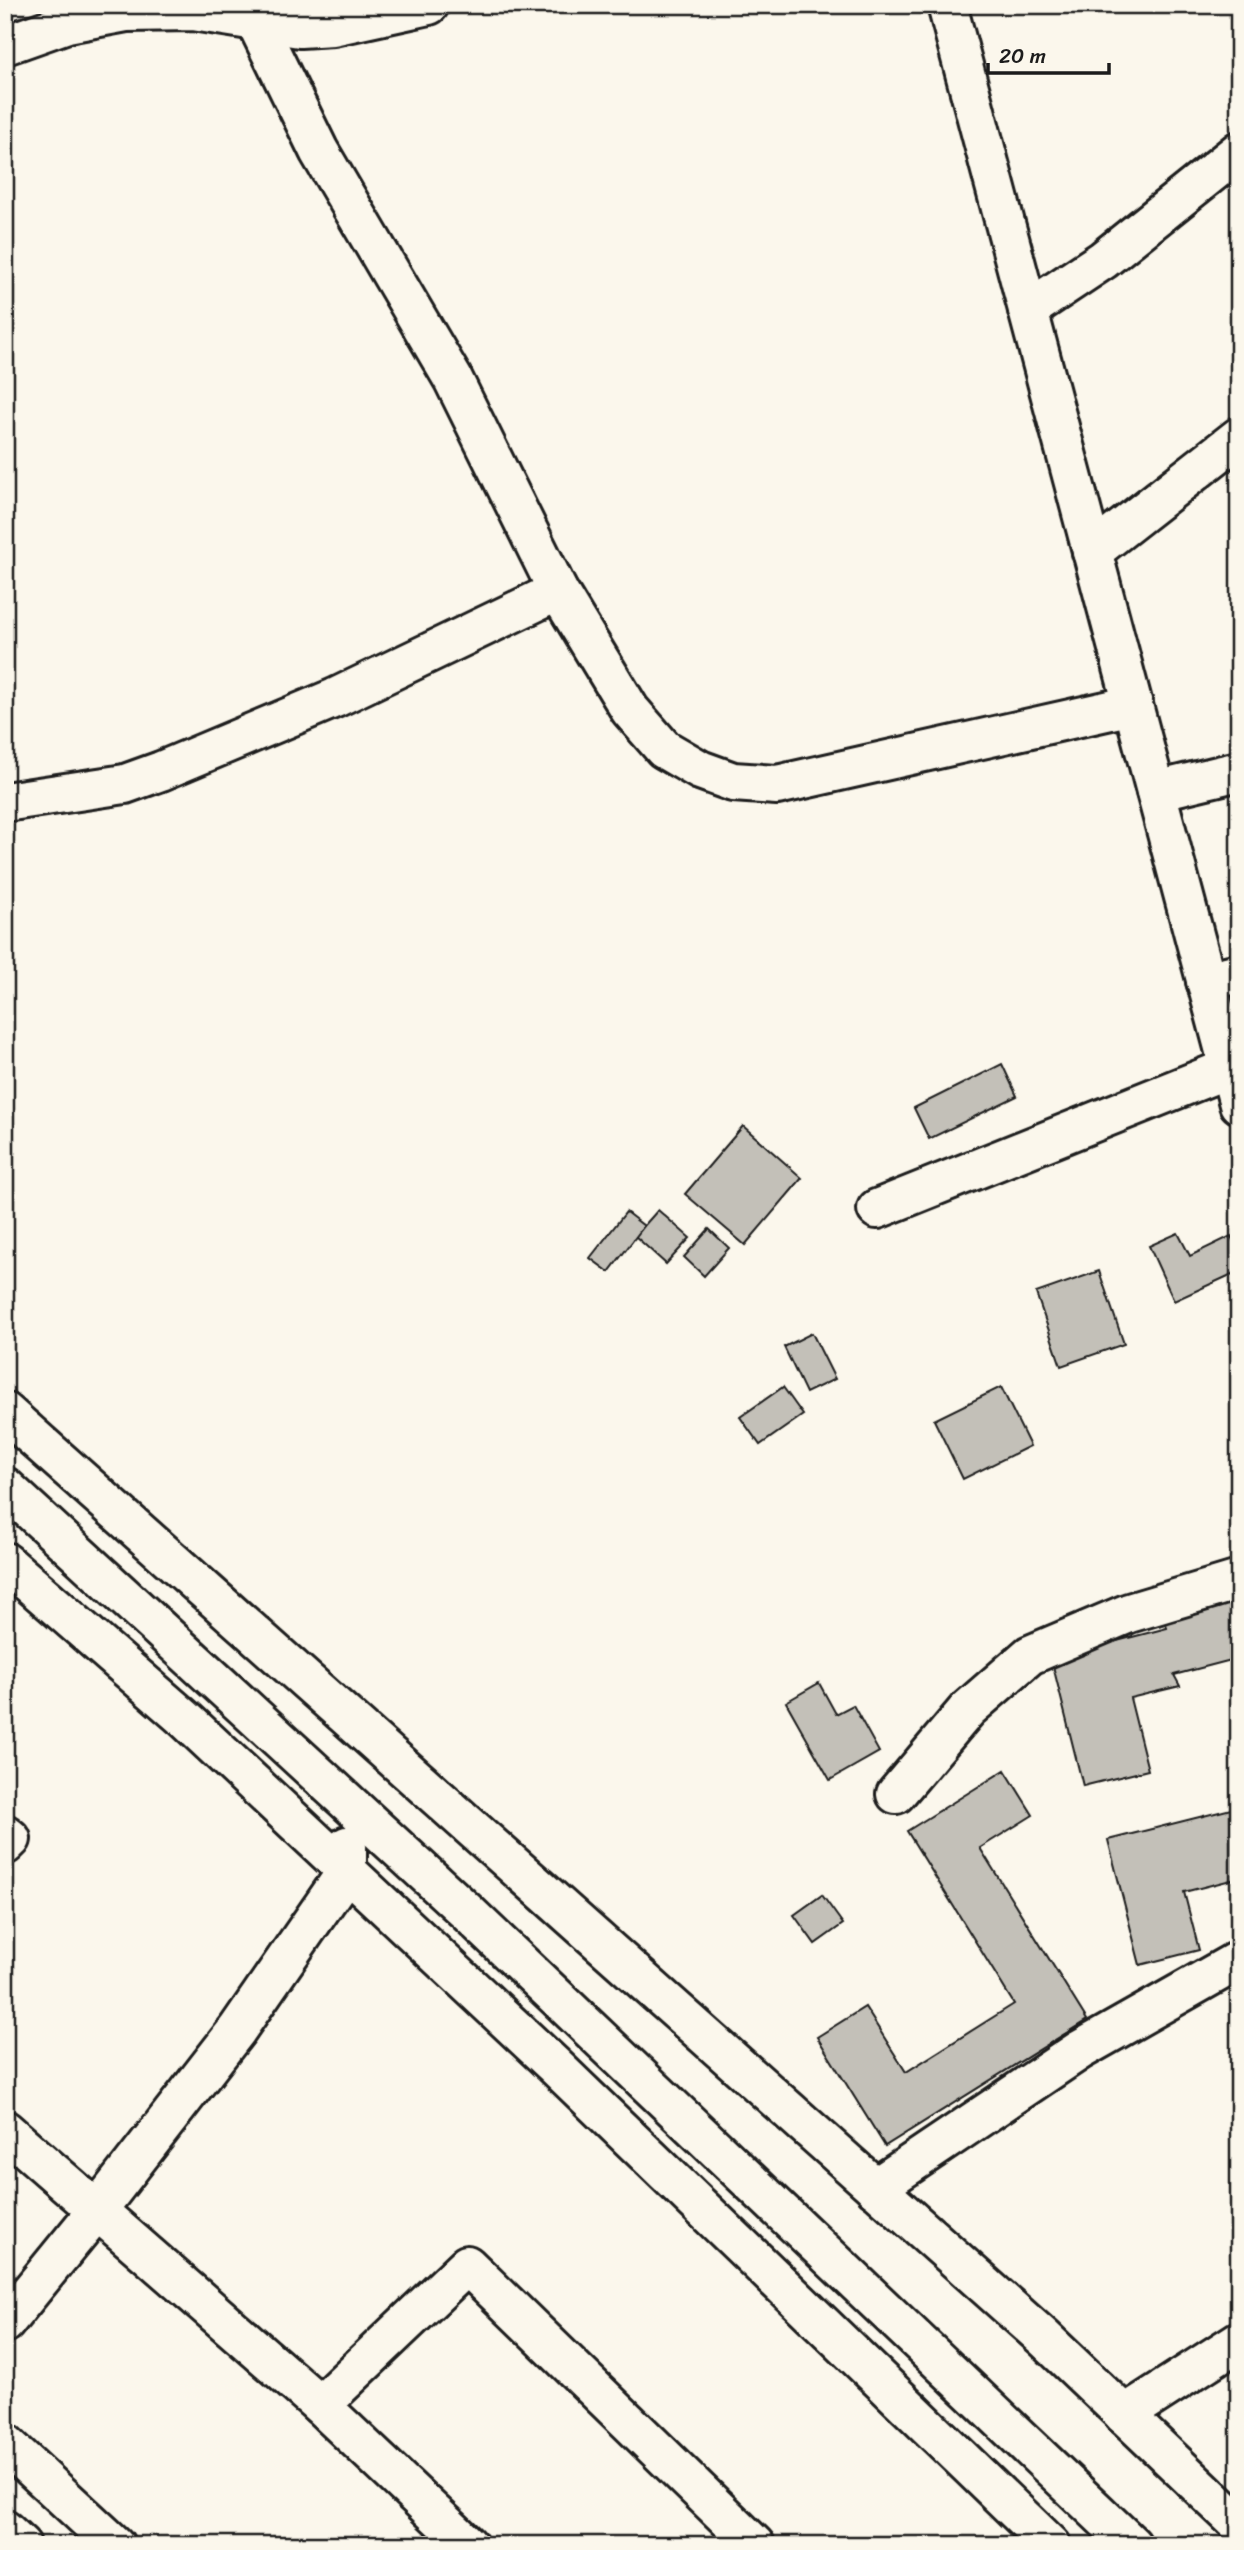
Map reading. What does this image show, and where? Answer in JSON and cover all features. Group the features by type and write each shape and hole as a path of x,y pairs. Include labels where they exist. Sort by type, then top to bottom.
{"street":[{"path":"5,45 67,23 125,12 193,10 300,28 330,16 429,5"},
{"path":"947,5 1156,792 1222,977 1229,1068 1239,1104"},
{"path":"256,22 320,151 453,379 558,591 630,710 664,748 699,770 733,782 777,785 1133,705"},
{"path":"1028,310 1103,260 1239,151"},
{"path":"1092,552 1239,437"},
{"path":"5,802 125,784 161,771 335,698 558,591"},
{"path":"1156,792 1239,771"},
{"path":"877,1209 1229,1068"},
{"path":"5,1412 1034,2329 1239,2524"},
{"path":"5,1487 476,1920 1132,2545"},
{"path":"5,1562 185,1719 347,1871 565,2076 1051,2545"},
{"path":"896,1794 968,1709 1030,1655 1129,1613 1239,1580"},
{"path":"5,2323 98,2209 237,2030 347,1871 346,1835 338,1792"},
{"path":"5,1834 11,1839 5,1845"},
{"path":"875,2188 1080,2050 1239,1960"},
{"path":"5,2130 320,2405 467,2545"},
{"path":"320,2405 467,2265 755,2545"},
{"path":"1124,2415 1239,2341"},
{"path":"5,2443 115,2545"},
{"path":"5,2530 21,2545"}],"building":[{"path":"1002,1064 1017,1096 929,1139 914,1108"},
{"path":"743,1126 802,1178 745,1245 685,1194"},
{"path":"658,1210 690,1238 666,1264 635,1236"},
{"path":"626,1212 644,1226 609,1272 590,1258"},
{"path":"709,1229 729,1248 704,1276 684,1257"},
{"path":"1178,1233 1190,1256 1231,1236 1239,1252 1239,1271 1174,1301 1149,1246"},
{"path":"1099,1271 1124,1344 1061,1366 1036,1293"},
{"path":"812,1333 835,1379 806,1393 784,1347"},
{"path":"783,1387 803,1415 760,1445 740,1417"},
{"path":"1001,1387 1030,1446 963,1479 934,1420"},
{"path":"1239,1601 1239,1658 1174,1675 1180,1686 1130,1698 1148,1770 1083,1786 1051,1658 1167,1628 1165,1619"},
{"path":"819,1683 836,1714 853,1705 879,1752 830,1780 786,1702"},
{"path":"1005,1770 1033,1815 980,1848 1087,2020 885,2146 817,2037 865,2007 906,2072 1014,2004 907,1831"},
{"path":"1239,1807 1239,1878 1184,1892 1199,1950 1140,1965 1108,1840"},
{"path":"822,1895 843,1924 815,1944 794,1915"}]}
